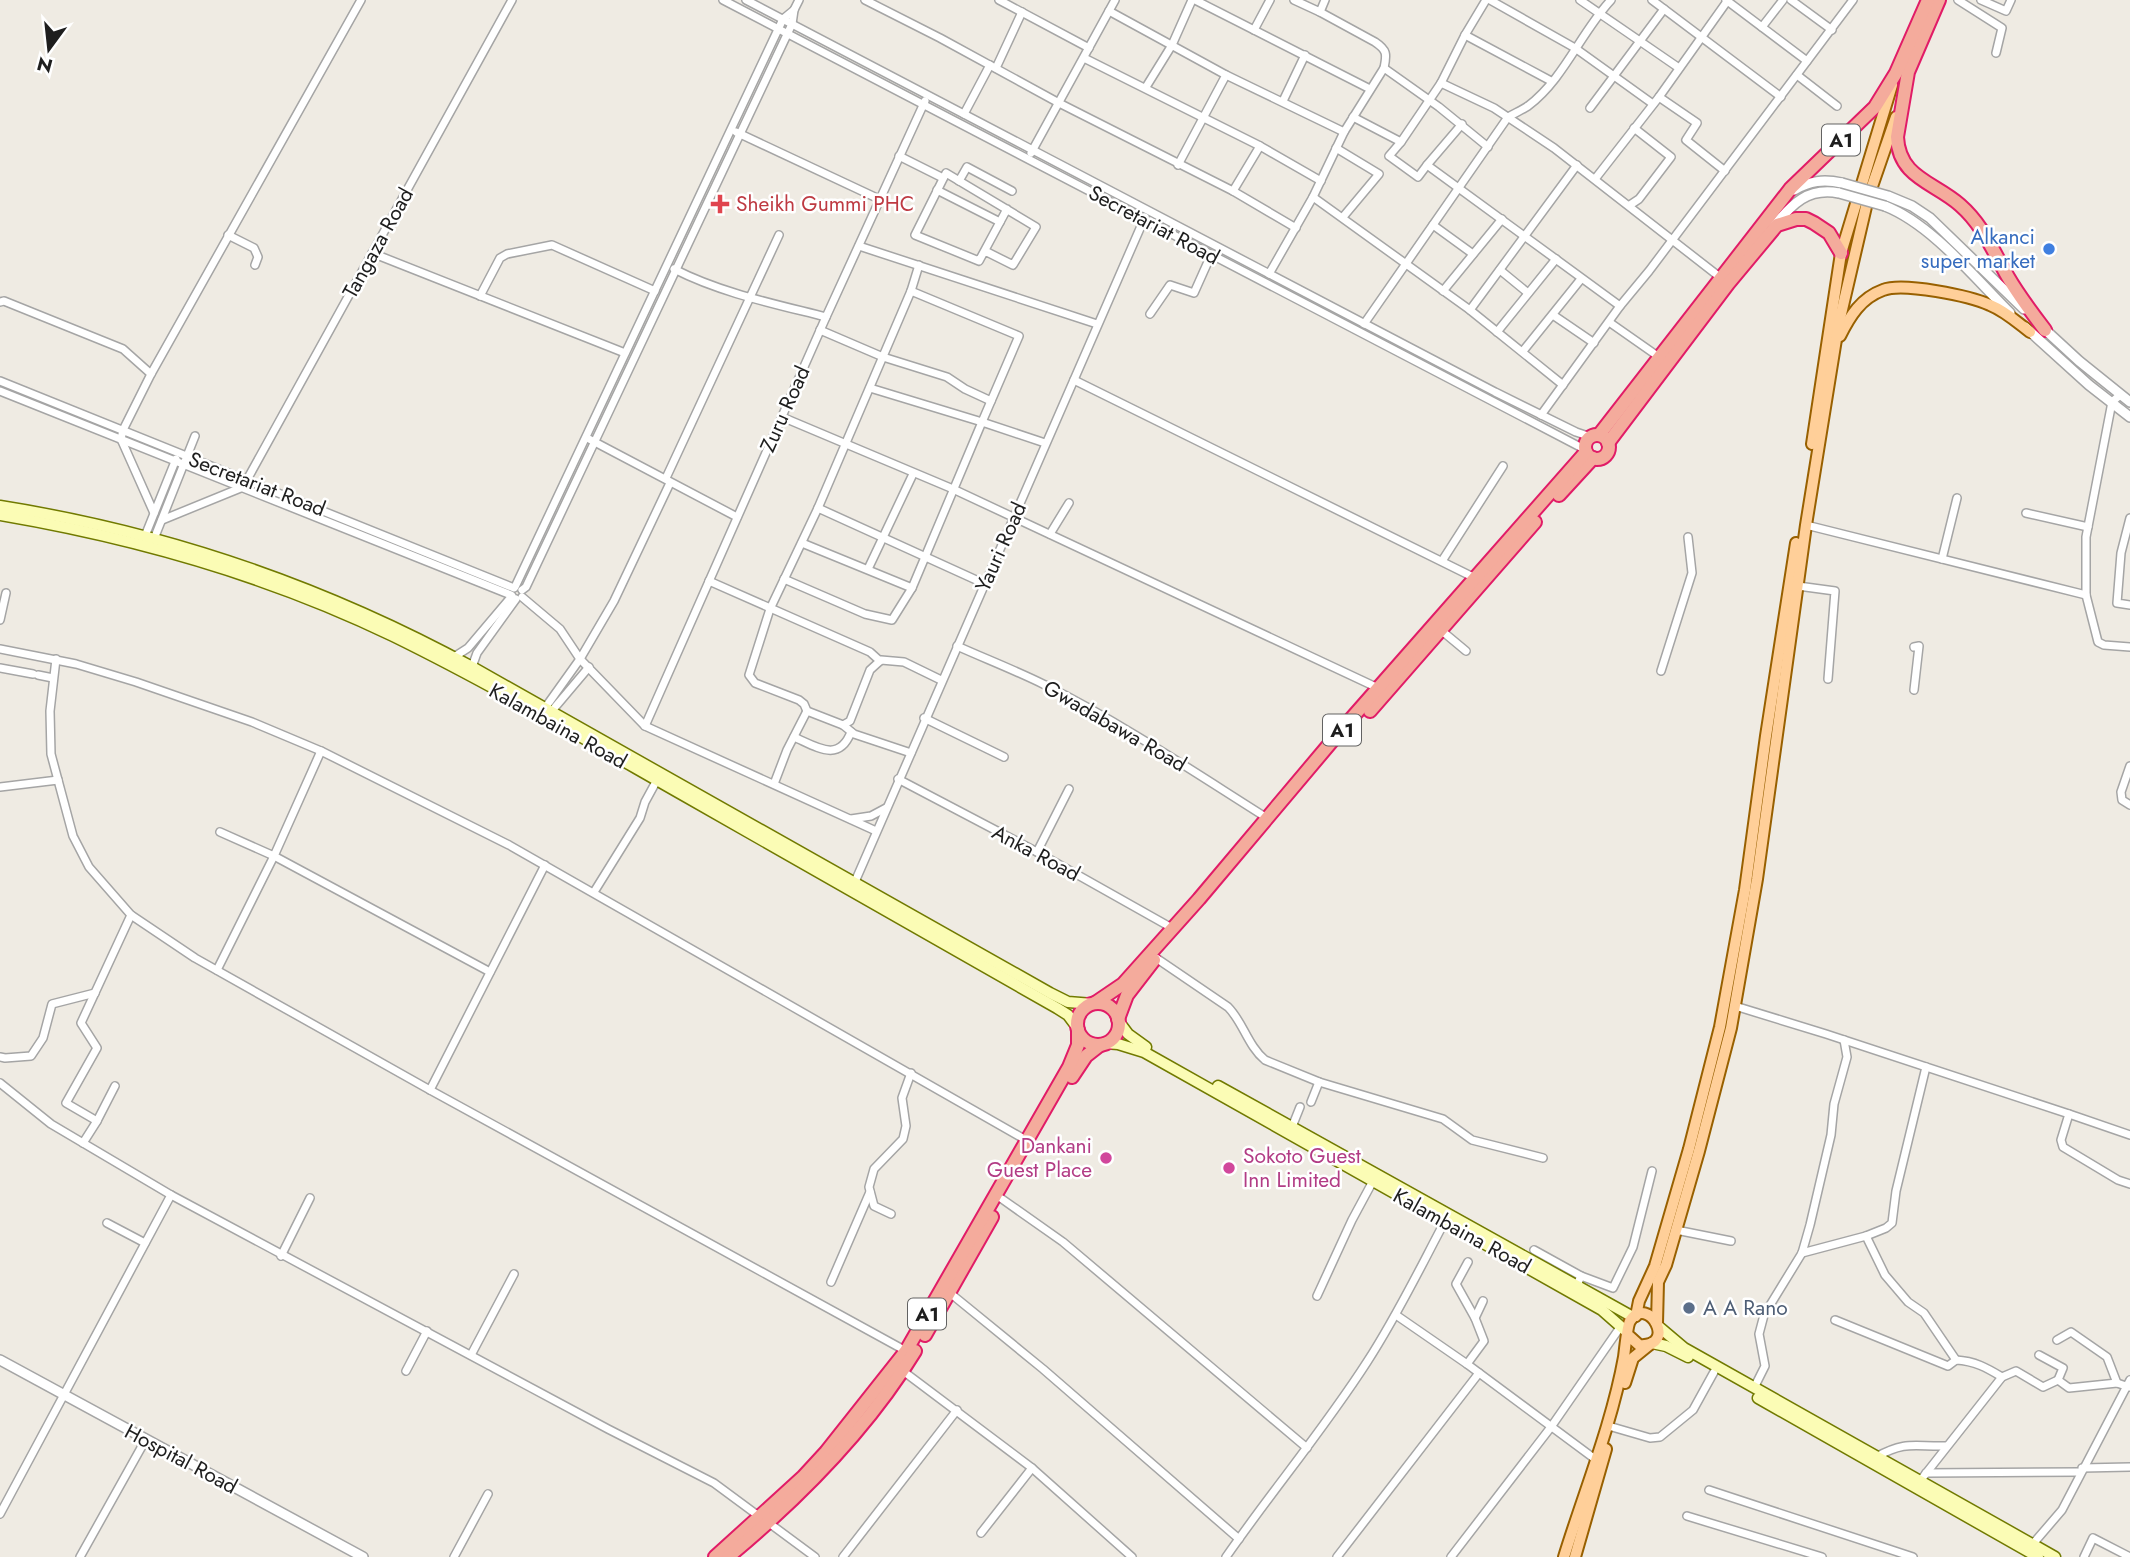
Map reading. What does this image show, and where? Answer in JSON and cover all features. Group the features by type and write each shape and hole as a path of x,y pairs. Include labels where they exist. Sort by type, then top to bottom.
{"highway":[{"name":"A1","path":"1902,72 1928,0"},
{"name":"A1","path":"1094,1003 1123,984 1378,688 1594,446 1780,202 1803,175 1875,107 1902,72 1939,0"},
{"path":"1902,72 1897,137 1901,159 1913,173 1942,191 1972,216 2021,300 2045,330"},
{"path":"1771,230 1790,220 1805,219 1822,227 1841,253"},
{"name":"A1","path":"1119,1020 1127,995 1156,958 1271,822 1442,631 1771,230"},
{"path":"1094,1003 1112,1008 1119,1020 1116,1035 1103,1044 1086,1041 1077,1029 1079,1014 1094,1003"},
{"name":"A1","path":"715,1557 765,1520 826,1452 906,1351 1069,1067 1078,1045 1077,1029"},
{"name":"A1","path":"728,1557 846,1443 903,1371 1077,1068 1086,1056 1103,1044"}],"main road":[{"path":"1564,1557 1621,1371 1625,1331 1634,1317 1655,1266 1689,1149 1720,1027 1745,890 1766,736 1841,253 1902,72"},
{"path":"1575,1557 1633,1358 1657,1337 1658,1282 1676,1230 1712,1101 1735,1006 1759,863 1831,362 1868,198 1895,120 1902,72"},
{"path":"1831,362 1852,313 1873,295 1896,287 1911,287 1982,302 2009,316 2030,332"},
{"path":"0,506 83,521 223,559 401,629 1068,1002 1094,1003"},
{"name":"Kalambaina Road","path":"0,514 120,538 214,565 325,607 426,653 657,780 1057,1008 1068,1016 1077,1029"},
{"path":"1119,1020 1136,1041 1579,1281 1634,1317 1645,1314 1684,1348 1877,1457 1923,1477 2055,1557"},
{"name":"Kalambaina Road","path":"1103,1044 1118,1044 1144,1052 1602,1310 1625,1331"},
{"path":"1625,1331 1639,1345 1651,1344 1681,1353 2038,1557"}],"street":[{"path":"154,513 121,439 123,430 151,374 360,0"},
{"name":"Tangaza Road","path":"245,484 512,0"},
{"name":"Secretariat Road","path":"723,0 1211,255 1594,446"},
{"name":"Secretariat Road","path":"746,0 1364,324 1584,436 1594,446"},
{"path":"472,667 477,653 516,593 556,499 729,129 783,19 799,0"},
{"path":"865,0 1178,165 1233,191 1297,228"},
{"path":"999,0 1089,48"},
{"path":"1027,158 1084,58 1113,0"},
{"path":"1146,87 1172,45 1193,0 1370,89"},
{"path":"1254,30 1270,0"},
{"path":"1269,274 1297,228 1344,132 1384,68 1387,51 1294,0"},
{"path":"1320,12 1325,0"},
{"path":"1462,124 1418,177 1388,156 1401,142 1441,83 1465,35 1488,0 1575,48 1653,104"},
{"path":"1580,0 1679,68"},
{"path":"1364,324 1508,117 1529,105 1551,81 1599,12 1611,0"},
{"path":"1652,0 1781,97"},
{"path":"1595,178 1659,97 1727,0 1807,61"},
{"path":"1762,27 1783,0"},
{"path":"1791,0 1832,30"},
{"path":"1541,415 1620,306 1674,239 1853,0"},
{"path":"1958,0 2003,27 1996,52"},
{"path":"1981,0 2006,11 2011,0"},
{"path":"1591,108 1664,9"},
{"path":"454,657 468,648 516,593 526,587 788,34 793,10"},
{"path":"1109,11 1226,75 1344,132"},
{"path":"964,114 1022,12"},
{"path":"1465,35 1551,81"},
{"path":"1283,101 1305,55"},
{"path":"1084,58 1260,146 1321,181"},
{"path":"1384,68 1462,124 1488,147"},
{"path":"1178,165 1226,75"},
{"path":"1797,75 1837,106"},
{"path":"1441,83 1508,117 1577,165 1721,278"},
{"name":"Zuru Road","path":"645,726 820,330 929,94"},
{"path":"1659,97 1697,123 1686,140 1725,171"},
{"path":"1353,117 1401,142"},
{"path":"1630,205 1639,199 1671,157 1634,128"},
{"path":"729,129 879,199"},
{"path":"1233,191 1260,146"},
{"path":"1336,148 1379,174 1343,217"},
{"path":"899,156 943,178"},
{"path":"1427,165 1620,306"},
{"path":"1470,310 1577,165"},
{"path":"959,181 967,167 1012,191"},
{"path":"985,251 1013,265 1037,227 1007,209 959,181 946,173 915,235 979,261 1007,209"},
{"path":"1780,202 1810,182 1830,180 1840,188 1912,206 1930,218 2045,330 2130,402"},
{"path":"1771,230 1801,198 1840,188"},
{"path":"937,190 1000,222"},
{"path":"1313,197 1470,310 1563,385"},
{"path":"1886,201 1925,229 2030,332 2089,385 2130,417"},
{"name":"Yauri Road","path":"854,884 924,718 1149,211"},
{"path":"1443,291 1502,219"},
{"path":"1433,225 1473,254"},
{"path":"228,235 254,248 258,257 255,265"},
{"path":"548,710 614,601 779,235"},
{"path":"480,296 500,258 507,254 552,245 655,291"},
{"path":"859,246 1097,324"},
{"path":"372,253 625,353"},
{"path":"1150,314 1170,285 1195,293 1211,255"},
{"path":"1497,332 1556,259"},
{"path":"667,265 749,297 826,317"},
{"path":"911,753 851,732 843,725 807,711 799,700 751,680 750,671 770,609 846,445 911,291 919,265"},
{"path":"1500,270 1528,293"},
{"path":"1522,351 1581,279"},
{"path":"784,579 865,614 888,621 895,617 912,588 1019,336 911,291"},
{"path":"0,302 4,301 123,349 151,374"},
{"path":"1553,315 1594,343"},
{"path":"1609,322 1660,357"},
{"path":"820,330 883,357 947,377 991,401"},
{"path":"1073,380 1475,579"},
{"name":"Secretariat Road","path":"0,381 123,430 181,458 516,593 560,629 580,659 645,726"},
{"path":"870,388 1045,443"},
{"name":"Secretariat Road","path":"0,391 121,439 181,458"},
{"path":"2120,395 2112,402 2088,527 2086,595 2098,642 2130,647"},
{"path":"782,417 953,489 1378,688"},
{"path":"149,538 154,513 195,436"},
{"path":"586,437 737,517"},
{"path":"149,538 162,520 181,458"},
{"path":"1442,561 1503,466"},
{"path":"868,569 913,474"},
{"path":"162,520 245,484"},
{"path":"1942,559 1957,498"},
{"path":"556,499 565,503"},
{"path":"1050,534 1069,503"},
{"path":"818,508 985,584"},
{"path":"2025,513 2088,527"},
{"path":"2130,518 2121,553 2117,603 2130,605"},
{"path":"1806,525 2086,595"},
{"path":"1661,671 1692,573 1688,537"},
{"path":"802,543 912,588"},
{"path":"709,582 870,652 880,661 904,662 941,681"},
{"path":"1798,586 1835,591 1828,679"},
{"path":"0,620 6,593"},
{"path":"1442,631 1466,651"},
{"name":"Gwadabawa Road","path":"957,646 1043,684 1086,707 1152,744 1267,818"},
{"path":"1914,648 1919,646 1914,690"},
{"path":"0,649 76,663 194,701 321,751 441,809 594,892 1026,1140"},
{"path":"56,659 49,733 52,762 79,851 100,882 131,915 178,948 430,1090 906,1351"},
{"path":"843,725 850,721 870,670 880,661"},
{"path":"548,710 589,667"},
{"path":"0,668 53,678"},
{"path":"774,784 807,711"},
{"path":"924,718 1004,758"},
{"path":"645,726 876,831"},
{"path":"794,737 834,751 847,744 851,732"},
{"path":"217,970 274,856 321,751"},
{"path":"2130,766 2120,795 2122,800 2130,805"},
{"name":"Anka Road","path":"898,779 1037,852 1172,928"},
{"path":"0,787 58,780"},
{"path":"594,892 640,818 657,780"},
{"path":"1037,852 1069,789"},
{"path":"850,819 866,818 887,807"},
{"path":"219,832 274,856 490,972"},
{"path":"430,1090 545,865"},
{"path":"97,1121 66,1103 97,1048 81,1023 131,915"},
{"path":"1156,958 1228,1007 1238,1017 1258,1054 1265,1060 1319,1082 1443,1119 1472,1140 1543,1158"},
{"path":"0,1057 31,1056 43,1038 52,1003 95,993"},
{"path":"1735,1006 2130,1135"},
{"path":"1844,1040 1847,1057"},
{"path":"1754,1388 1765,1366 1759,1334 1764,1315 1802,1253 1831,1135 1834,1104 1847,1057 1858,1044"},
{"path":"1802,1253 1866,1236 1886,1228 1893,1220 1896,1191 1926,1067"},
{"path":"831,1282 870,1192 873,1170 903,1139 905,1126 902,1098 911,1073"},
{"path":"1311,1102 1319,1082"},
{"path":"0,1083 51,1124 171,1195 607,1429 714,1483 815,1557"},
{"path":"83,1143 115,1086"},
{"path":"1292,1127 1300,1107"},
{"path":"2069,1114 2061,1140 2063,1147 2118,1180 2130,1184"},
{"path":"1534,1250 1579,1281 1614,1288 1633,1247 1652,1171"},
{"path":"1317,1296 1373,1181"},
{"path":"870,1192 874,1206 891,1214"},
{"path":"0,1514 171,1195"},
{"path":"281,1256 310,1198"},
{"path":"1002,1199 1063,1242 1307,1448"},
{"path":"1226,1557 1340,1403 1396,1315 1445,1221"},
{"path":"107,1223 145,1243"},
{"path":"1676,1230 1731,1241"},
{"path":"1866,1236 1885,1275 1908,1302 1924,1314 1956,1360"},
{"path":"1467,1364 1484,1341 1456,1284 1468,1262"},
{"path":"471,1355 514,1274"},
{"path":"950,1293 1043,1369 1238,1539"},
{"path":"1475,1318 1483,1301"},
{"path":"1396,1315 1595,1459"},
{"path":"1835,1320 1948,1366 1956,1360 1978,1363 2003,1377"},
{"path":"406,1371 426,1331"},
{"path":"1455,1556 1625,1331"},
{"path":"2057,1340 2071,1332 2107,1357 2117,1384"},
{"path":"1923,1477 2003,1377 2015,1371 2043,1387 2059,1380 2063,1368 2039,1355"},
{"name":"Hospital Road","path":"0,1360 363,1557"},
{"path":"903,1371 1032,1468 1121,1554 1132,1557"},
{"path":"1612,1427 1650,1438 1660,1437 1693,1410 1714,1372"},
{"path":"1337,1557 1479,1373"},
{"path":"2032,1545 2062,1510 2129,1384 2069,1388 2059,1380"},
{"path":"843,1557 957,1409"},
{"path":"80,1557 146,1439"},
{"path":"1877,1457 1894,1447 1917,1444 1926,1447 1946,1446"},
{"path":"1923,1477 2130,1467"},
{"path":"981,1533 1032,1468"},
{"path":"1709,1490 1913,1557"},
{"path":"454,1557 488,1494"},
{"path":"1687,1516 1822,1557"},
{"path":"2084,1557 2093,1538 2130,1557"}],"place":[{"name":"Sheikh Gummi PHC","path":"720,204"},
{"name":"Alkanci super market","path":"2049,249"},
{"name":"Dankani Guest Place","path":"1106,1158"},
{"name":"Sokoto Guest Inn Limited","path":"1229,1168"},
{"name":"A A Rano","path":"1689,1308"}]}
